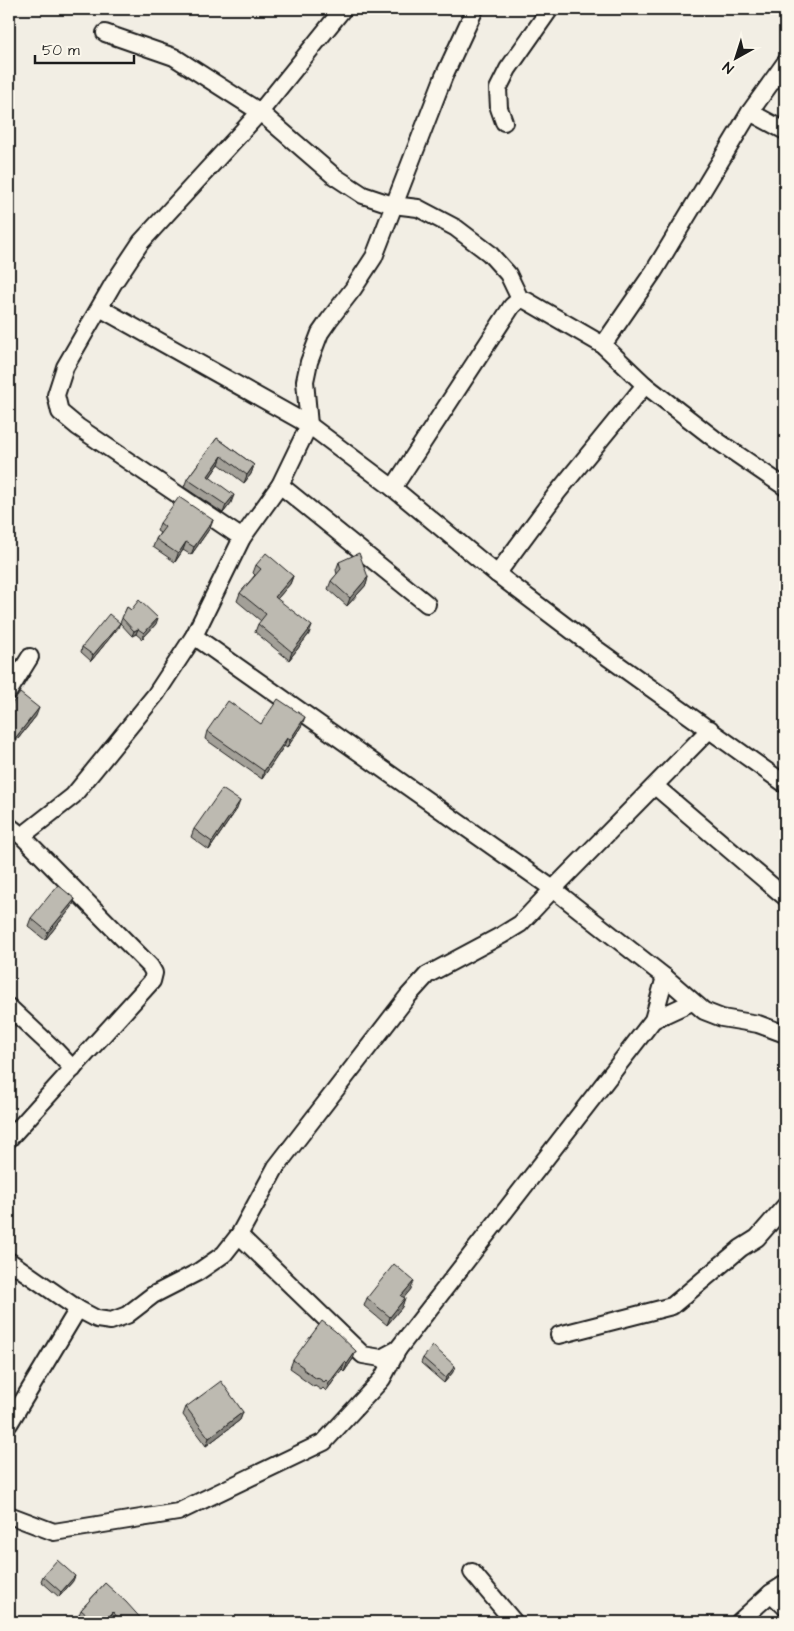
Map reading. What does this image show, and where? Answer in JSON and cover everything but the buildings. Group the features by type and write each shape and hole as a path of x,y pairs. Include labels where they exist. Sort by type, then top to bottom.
{"street":[{"path":"242,538 78,427 60,412 56,395 65,366 113,284 141,242 260,112 342,9"},
{"path":"22,836 73,796 156,694 194,636 242,538 280,485 309,425 305,381 309,362 320,333 374,257 444,76 475,9"},
{"path":"504,122 499,108 498,89 508,69 550,9"},
{"path":"105,33 174,57 260,112 334,176 362,195 393,205 418,208 456,228 496,260 508,274 520,299 527,301 604,345 645,385 716,440 785,487"},
{"path":"604,345 654,271 750,112 785,63"},
{"path":"750,112 785,131"},
{"path":"393,488 512,306 520,299"},
{"path":"100,308 309,425 393,488 497,574 588,643 785,784"},
{"path":"497,574 557,493 645,385"},
{"path":"280,485 427,604"},
{"path":"194,636 553,889 666,977 704,1011 722,1018 758,1024 785,1034"},
{"path":"9,691 30,657"},
{"path":"9,1261 78,1309 96,1319 111,1321 127,1315 153,1295 198,1272 224,1254 239,1235 276,1168 408,996 427,975 520,924 710,729"},
{"path":"655,786 785,897"},
{"path":"9,826 22,836 150,966 154,973 152,980 9,1139"},
{"path":"9,1515 54,1532 178,1512 324,1442 382,1379 398,1349 653,1020 666,977"},
{"path":"653,1020 692,1002"},
{"path":"9,1008 73,1069"},
{"path":"558,1335 672,1306 741,1248 756,1238 785,1206"},
{"path":"239,1235 363,1355 381,1358 398,1349"},
{"path":"9,1424 78,1309"},
{"path":"472,1572 514,1622"},
{"path":"739,1622 771,1593 785,1584"},
{"path":"771,1593 785,1607"}]}
